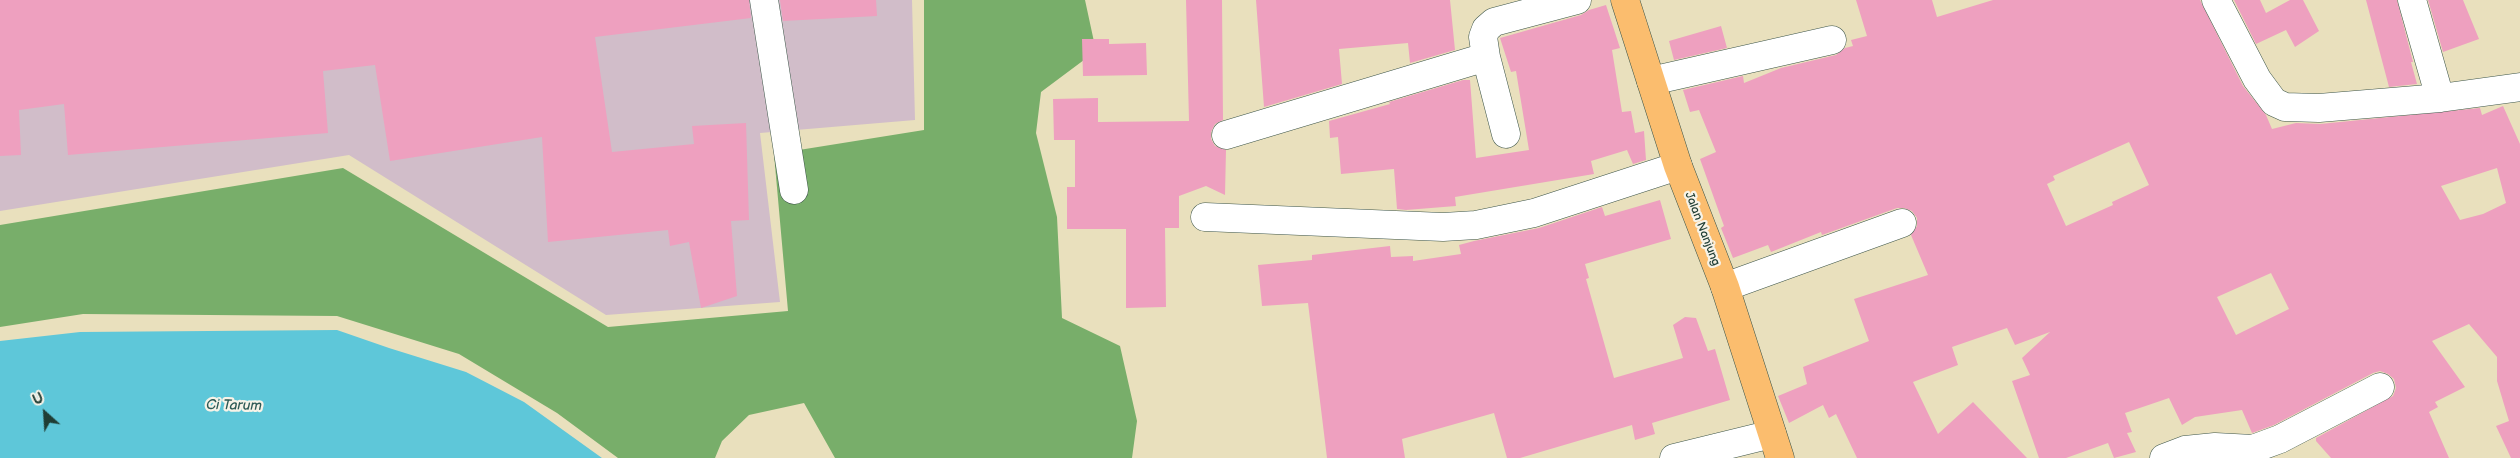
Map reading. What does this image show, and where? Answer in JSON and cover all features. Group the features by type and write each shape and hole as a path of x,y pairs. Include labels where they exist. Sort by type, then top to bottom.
{"main road":[{"name":"Jalan Nanjung","path":"1625,0 1678,166 1725,287 1776,446"}],"street":[{"path":"764,0 794,190"},
{"path":"1506,134 1486,57 1483,37 1486,29 1494,22 1577,0"},
{"path":"2216,0 2257,79 2274,102 2285,107 2319,108 2440,98 2520,87"},
{"path":"2412,0 2440,98"},
{"path":"1651,81 1832,40"},
{"path":"1226,136 1486,57"},
{"path":"1205,216 1443,227 1476,225 1534,213 1678,166"},
{"path":"1725,287 1902,223"},
{"path":"2164,458 2185,450 2215,447 2253,449 2280,439 2380,387"},
{"path":"1674,458 1776,446"}],"shaded area":[{"path":"0,0 912,0 915,120 760,133 780,302 606,315 349,155 0,211"}],"green space":[{"path":"924,0 1085,0 1096,51 1041,92 1036,133 1057,217 1062,318 1120,346 1137,421 1132,458 835,458 804,403 749,415 722,441 715,458 618,458 557,413 459,354 337,316 83,314 0,327 0,225 343,168 608,327 788,311 774,154 924,130"}],"water":[{"name":"Ci Tarum","path":"337,330 466,372 524,402 602,458 0,458 0,341 80,332"}],"building":[{"path":"0,0 749,0 751,18 595,37 612,152 694,144 692,126 746,123 749,220 731,221 737,296 701,308 689,242 670,246 668,230 548,242 542,137 390,161 375,65 323,71 328,133 68,155 64,104 19,110 21,155 0,156"},
{"path":"780,0 876,0 877,16 783,21"},
{"path":"1186,0 1222,0 1223,120 1215,124 1211,132 1211,139 1215,146 1226,150 1225,195 1206,186 1179,196 1179,228 1165,228 1166,307 1126,308 1126,229 1067,229 1067,187 1075,187 1075,140 1054,140 1053,99 1098,98 1098,122 1189,121"},
{"path":"1256,0 1450,0 1455,50 1410,63 1408,43 1339,49 1342,84 1264,107"},
{"path":"1856,0 1932,0 1937,17 1993,0 2200,0 2243,86 2266,115 2272,129 2296,123 2320,124 2480,108 2482,115 2503,106 2520,144 2520,458 2511,458 2496,426 2509,421 2497,381 2497,357 2469,324 2432,341 2465,387 2435,402 2438,407 2429,412 2449,458 2331,458 2316,441 2316,438 2393,396 2396,388 2394,379 2380,371 2274,425 2252,433 2242,410 2195,417 2182,425 2169,398 2125,413 2132,432 2127,433 2136,452 2114,458 2108,443 2066,458 2039,458 2012,381 2030,375 2022,358 2050,332 2015,345 2007,328 1952,347 1958,365 1913,382 1938,434 1973,402 2027,458 1857,458 1836,414 1829,418 1823,405 1789,423 1778,396 1807,384 1803,367 1869,341 1854,299 1928,275 1911,235 1917,226 1917,218 1912,211 1897,208 1822,235 1821,232 1771,252 1768,245 1733,258 1721,228 1724,226 1700,159 1716,152 1699,110 1690,112 1683,90 1743,76 1744,83 1781,68 1836,55 1845,48 1853,46 1851,40 1867,36","holes":["2129,142 2149,185 2112,202 2113,205 2066,226 2047,184 2055,180 2053,176","2497,168 2506,203 2483,214 2460,220 2441,186","2271,273 2289,309 2236,335 2217,297"]},
{"path":"2234,0 2260,0 2266,13 2290,0 2303,0 2319,31 2295,47 2286,30 2256,44"},
{"path":"2366,0 2397,0 2417,84 2389,87"},
{"path":"2428,0 2463,0 2479,39 2443,52"},
{"path":"1606,5 1620,48 1612,50 1622,112 1631,111 1635,133 1644,131 1646,160 1633,164 1627,150 1591,161 1594,174 1455,197 1456,206 1406,210 1397,209 1394,169 1341,174 1338,137 1330,138 1329,121 1390,104 1389,102 1463,80 1470,80 1476,158 1529,150 1516,71 1511,72 1500,38 1581,15 1589,10"},
{"path":"1721,26 1727,48 1674,60 1669,41"},
{"path":"1082,39 1109,39 1109,44 1146,43 1147,75 1083,76"},
{"path":"1660,200 1671,239 1585,264 1589,278 1586,279 1614,378 1683,358 1673,325 1685,317 1696,318 1708,351 1715,349 1730,400 1652,423 1655,434 1635,440 1632,425 1520,458 1507,458 1494,413 1402,439 1405,458 1327,458 1308,303 1262,306 1258,265 1312,260 1312,255 1390,246 1391,257 1413,256 1413,261 1461,254 1459,245 1539,228 1602,207 1605,216"}]}
